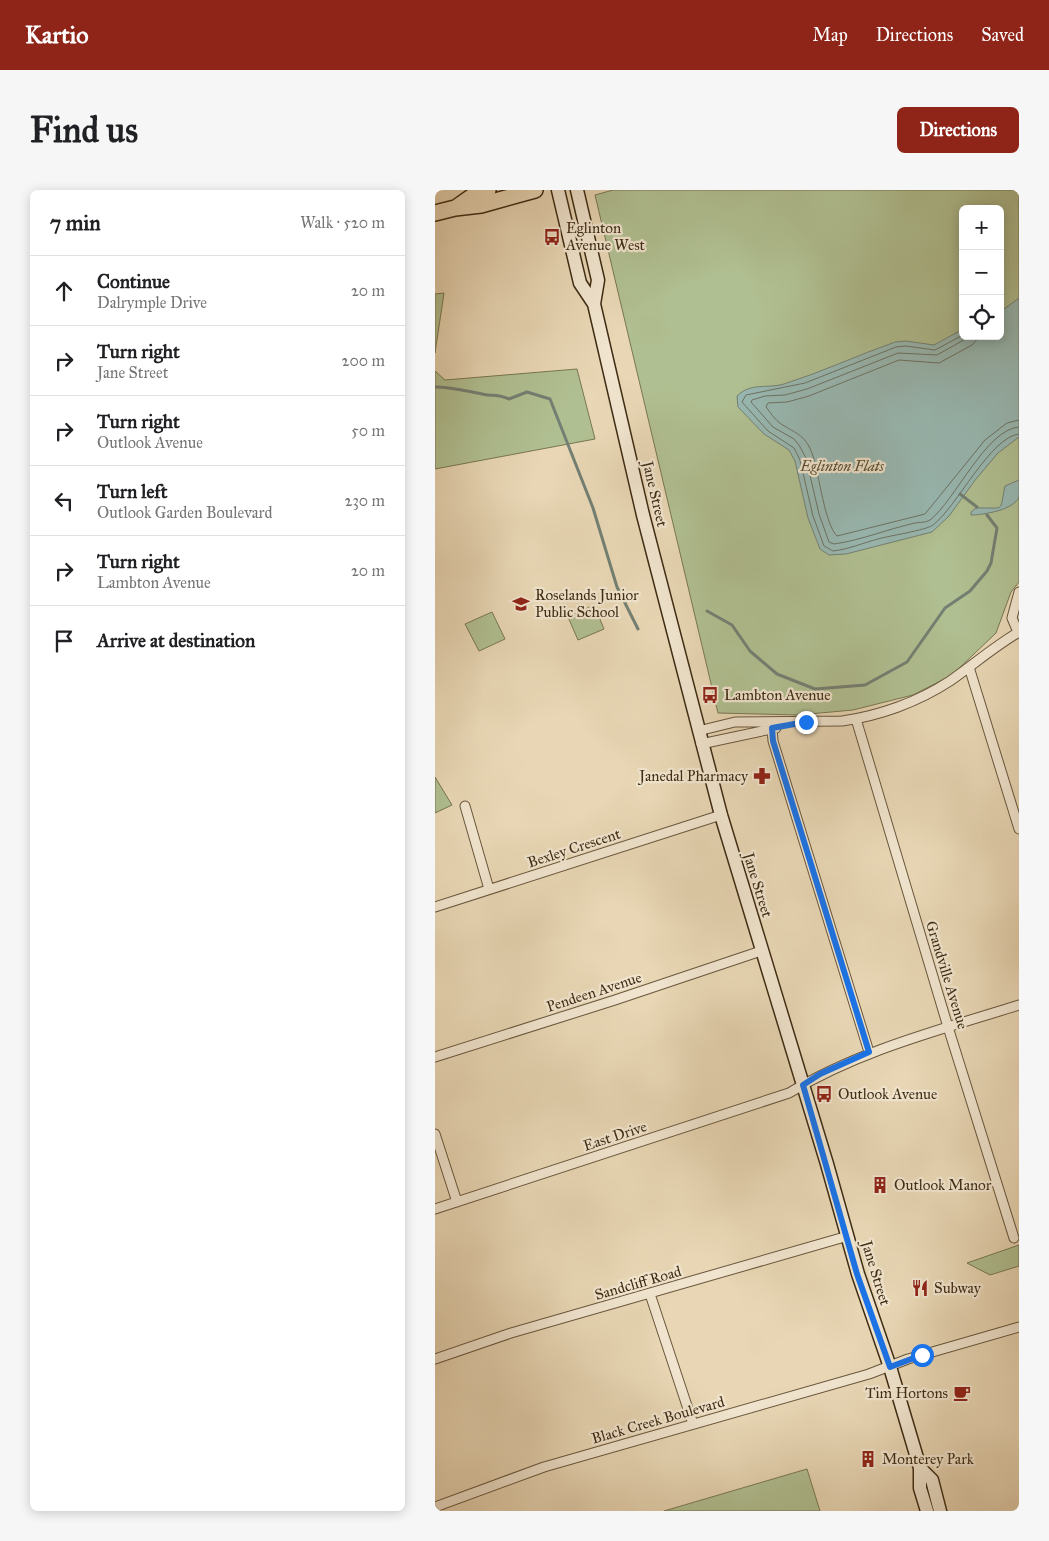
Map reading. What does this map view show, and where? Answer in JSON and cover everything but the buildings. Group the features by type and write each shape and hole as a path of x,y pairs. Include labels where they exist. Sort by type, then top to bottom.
{"main road":[{"path":"455,208 473,195 488,190"},
{"path":"435,213 481,205 535,190"},
{"name":"Jane Street","path":"558,190 580,283 594,304"},
{"name":"Jane Street","path":"577,190 597,280 594,304 643,515 699,738 761,951 848,1236 857,1274 890,1367 920,1468 920,1488 927,1511"},
{"name":"Jane Street","path":"920,1468 932,1480 940,1511"}],"street":[{"path":"699,738 735,722 806,722 856,719 924,696 1018,632 1012,618 1019,592"},
{"path":"969,667 1019,829"},
{"name":"Grandville Avenue","path":"856,719 948,1027 1014,1238"},
{"path":"699,738 806,722"},
{"path":"772,728 773,741 869,1052"},
{"path":"465,806 489,889"},
{"name":"Bexley Crescent","path":"435,907 721,815"},
{"name":"Pendeen Avenue","path":"435,1057 761,951"},
{"path":"803,1085 820,1074 869,1052 1019,1005"},
{"name":"East Drive","path":"435,1209 789,1093 803,1085"},
{"path":"435,1134 457,1202"},
{"name":"Sandcliff Road","path":"435,1358 848,1236"},
{"path":"650,1294 693,1424"},
{"name":"Black Creek Boulevard","path":"435,1506 544,1467 890,1367 908,1359 1019,1326"}],"green space":[{"name":"Eglinton Flats","path":"613,190 1019,190 1019,582 1011,592 996,633 952,675 913,695 853,710 798,715 718,713 595,195"},
{"path":"444,293 435,353 435,294"},
{"path":"577,369 595,439 435,469 435,371 445,380"},
{"path":"594,605 604,629 578,640 568,617"},
{"path":"492,612 505,639 479,651 465,624"},
{"path":"435,777 452,805 435,813"},
{"path":"1019,1245 1019,1266 990,1275 967,1263"},
{"path":"807,1469 820,1511 664,1511"}],"water":[{"path":"1019,298 1019,437 998,453 949,516 932,532 846,554 829,555 820,549 808,518 795,461 789,450 764,434 738,407 737,396 754,387 784,384 895,342 906,341 934,345 959,331 959,340 1004,340 1004,309"},
{"path":"1019,480 1019,497 1016,502 990,513 971,515 971,512 976,508 999,507 1005,486"}],"waterway":[{"path":"435,387 453,388 509,399 527,392 550,399 593,508 617,587 638,629"},
{"path":"960,494 977,507"},
{"path":"707,611 732,625 750,651 777,674 815,689 865,685 907,662 945,608 970,591 987,571 991,563 997,528 987,515"}],"place":[{"name":"Eglinton Avenue West","path":"552,237"},
{"name":"Roselands Junior Public School","path":"521,604"},
{"name":"Lambton Avenue","path":"710,695"},
{"name":"Janedal Pharmacy","path":"762,776"},
{"name":"Outlook Avenue","path":"824,1094"},
{"name":"Outlook Manor","path":"880,1185"},
{"name":"Subway","path":"920,1288"},
{"name":"Tim Hortons","path":"962,1393"},
{"name":"Monterey Park","path":"868,1459"}],"route":[{"path":"806,722 772,728 773,741 869,1052 820,1074 803,1085 848,1236 857,1274 890,1367 922,1355"}]}
